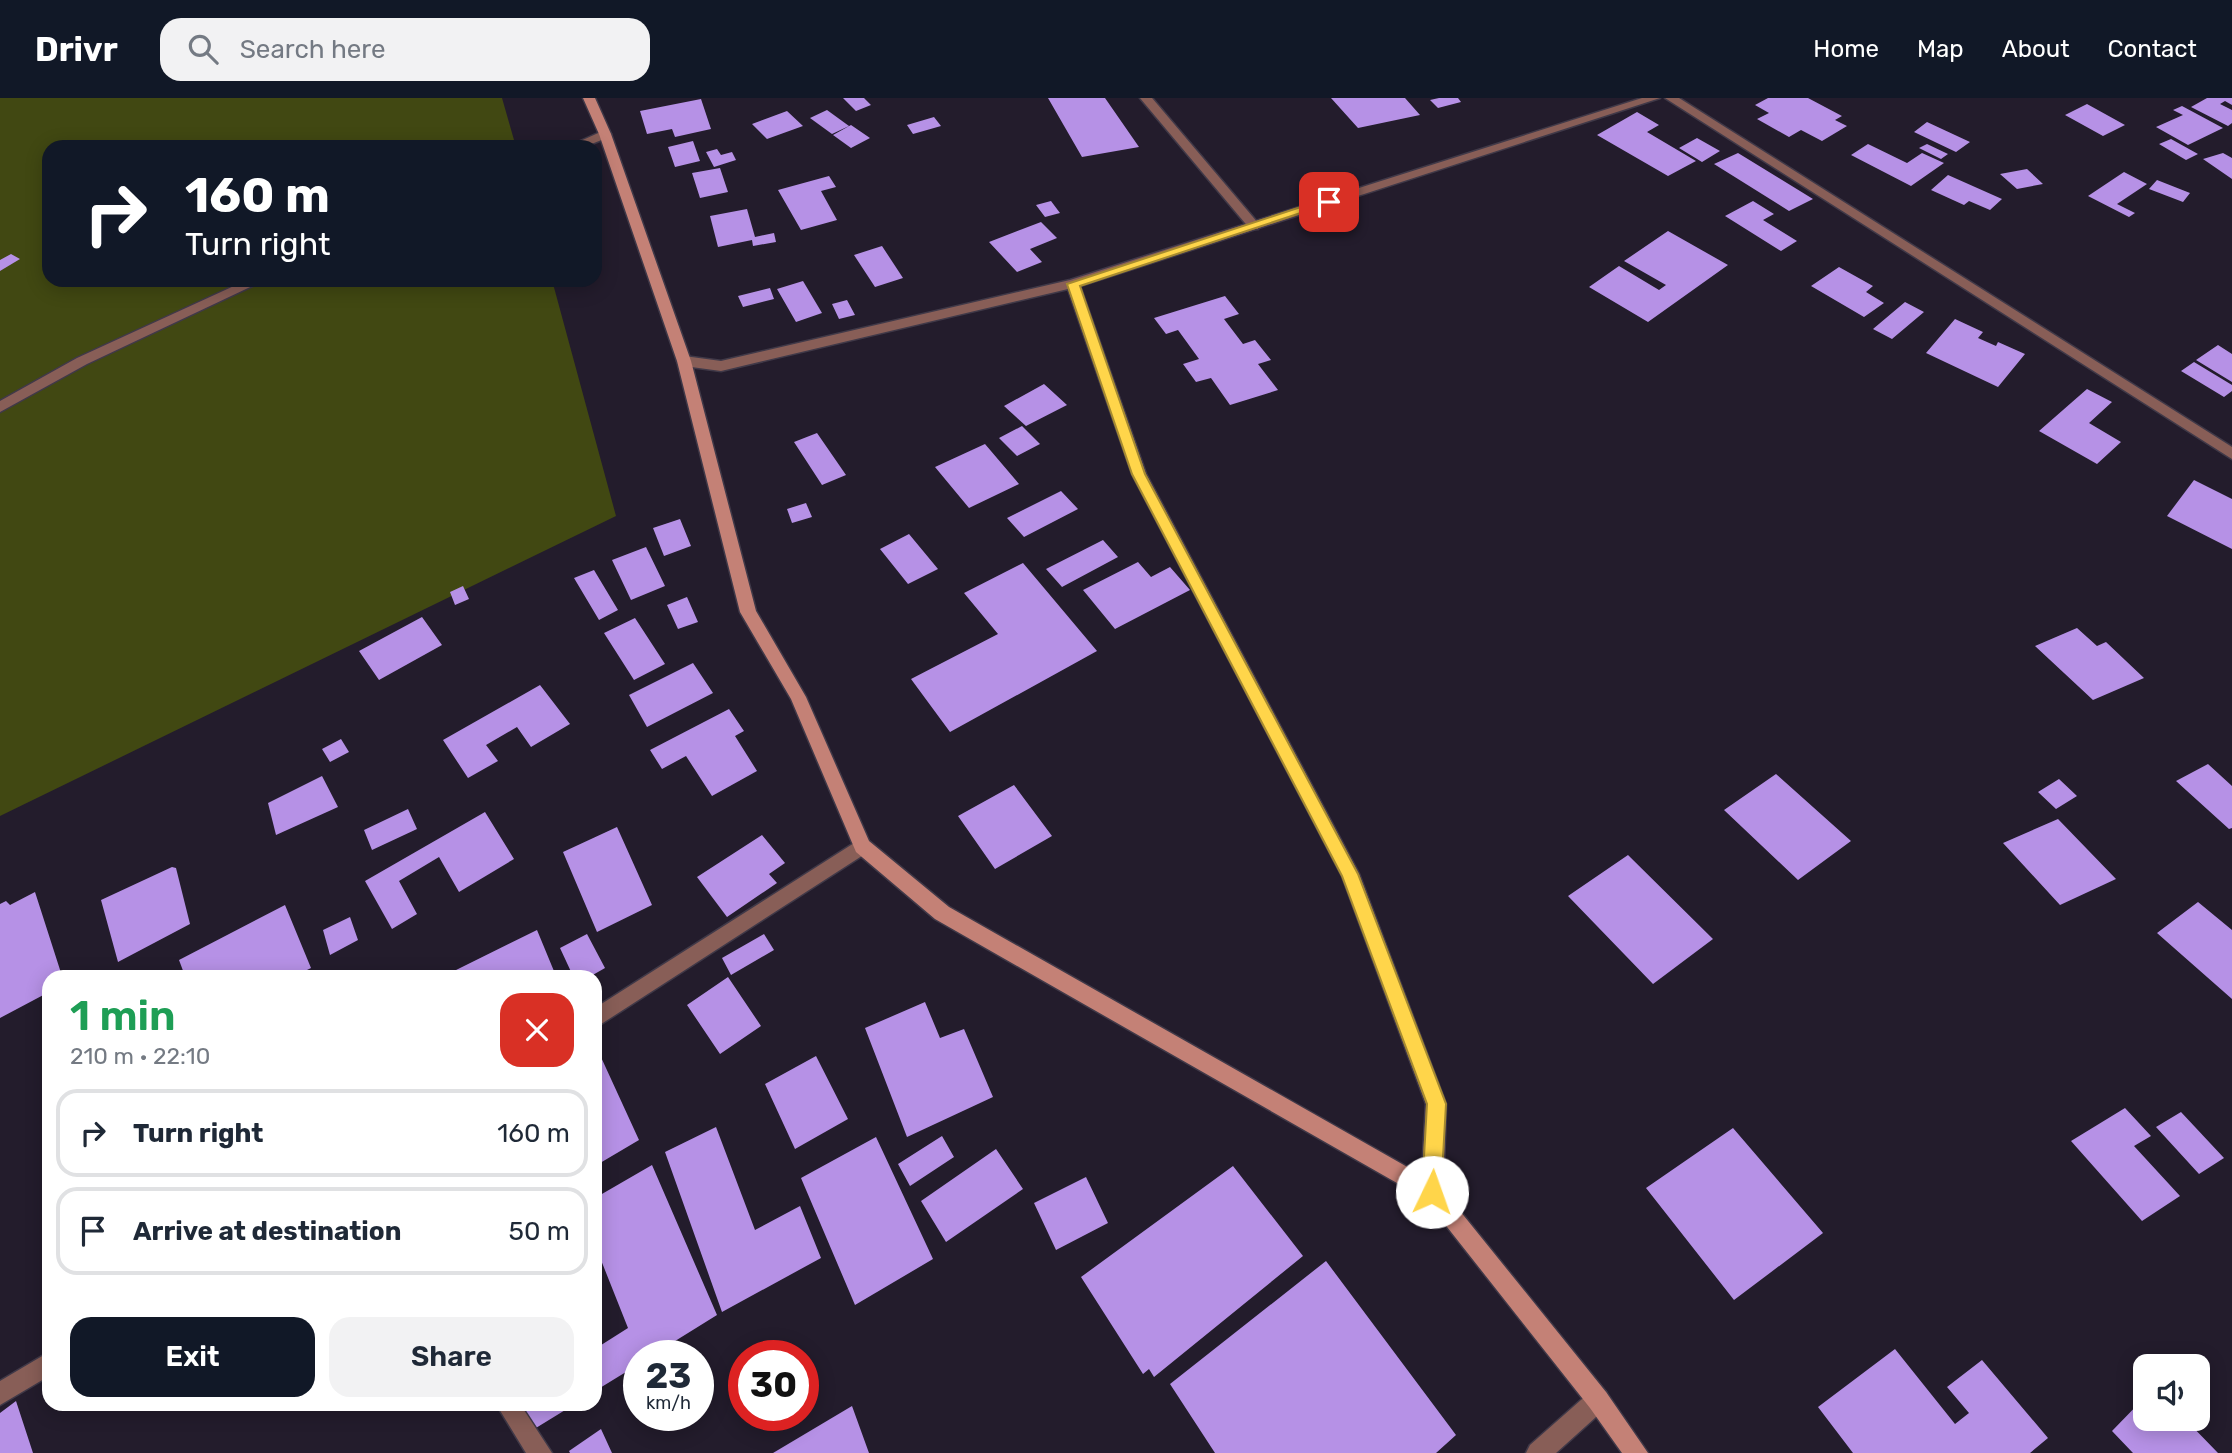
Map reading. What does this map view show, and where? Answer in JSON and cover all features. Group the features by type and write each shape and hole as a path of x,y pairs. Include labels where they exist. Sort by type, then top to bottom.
{"street":[{"path":"589,98 605,134 684,361 748,612 798,697 862,846 942,913 1432,1192 1598,1400 1636,1453"},
{"path":"1146,98 1254,226"},
{"path":"684,361 721,366 1073,284 1654,98"},
{"path":"1671,98 2232,454"},
{"path":"590,140 605,134"},
{"path":"1073,284 1139,474 1350,874 1436,1104 1432,1192"},
{"path":"0,407 82,361 243,287"},
{"path":"602,1014 862,846"},
{"path":"0,1394 42,1367"},
{"path":"1538,1453 1598,1400"},
{"path":"512,1411 540,1453"}],"green space":[{"path":"0,98 502,98 514,140 42,140 42,287 554,287 616,516 0,816"}],"building":[{"path":"843,98 864,98 871,105 856,111"},
{"path":"1048,98 1105,98 1139,147 1082,157"},
{"path":"1331,98 1405,98 1420,115 1358,128"},
{"path":"1458,98 1461,102 1438,108 1430,100"},
{"path":"1768,98 1808,98 1842,116 1835,120 1847,126 1822,141 1801,130 1789,137 1757,119 1769,113 1755,105"},
{"path":"2207,98 2232,98 2232,105 2225,101 2220,104 2232,110 2232,123 2228,126 2191,107"},
{"path":"701,99 711,129 675,137 672,129 647,134 640,111"},
{"path":"2087,104 2125,125 2103,136 2065,115"},
{"path":"2182,106 2223,128 2188,145 2156,127 2183,115 2173,110"},
{"path":"827,110 849,126 832,134 810,118"},
{"path":"787,111 803,126 767,139 752,124"},
{"path":"1637,112 1659,125 1647,132 1696,161 1668,176 1597,135"},
{"path":"934,117 941,126 913,134 907,125"},
{"path":"1927,122 1970,142 1956,152 1914,132"},
{"path":"851,125 870,138 851,148 833,135"},
{"path":"1697,138 1720,151 1702,162 1679,148"},
{"path":"2171,139 2198,154 2186,160 2159,144"},
{"path":"693,141 700,161 675,167 668,147"},
{"path":"1868,144 1907,163 1922,153 1944,163 1911,186 1851,155"},
{"path":"1927,144 1948,154 1941,159 1919,148"},
{"path":"717,149 721,155 732,152 736,160 714,167 706,152"},
{"path":"1738,153 1813,199 1789,211 1714,164"},
{"path":"2223,153 2232,158 2232,179 2203,159"},
{"path":"720,168 728,192 700,198 692,173"},
{"path":"2027,169 2043,184 2017,189 2000,174"},
{"path":"2124,172 2147,184 2117,204 2135,213 2129,217 2088,196"},
{"path":"1948,175 2002,199 1990,210 1969,201 1964,205 1931,190"},
{"path":"829,176 836,187 821,191 837,220 801,230 778,190"},
{"path":"2157,180 2190,193 2183,202 2149,189"},
{"path":"1051,201 1060,213 1045,217 1036,205"},
{"path":"1753,201 1774,214 1763,220 1797,241 1781,251 1725,216"},
{"path":"747,209 755,237 774,233 776,242 753,246 752,240 718,247 710,216"},
{"path":"1041,222 1057,238 1030,249 1042,262 1017,272 989,242"},
{"path":"1668,231 1728,265 1648,322 1589,287 1619,266 1659,290 1666,285 1624,261"},
{"path":"882,246 903,278 875,287 854,255"},
{"path":"11,254 20,259 0,271 0,260"},
{"path":"1839,267 1873,286 1866,292 1884,303 1864,317 1811,286"},
{"path":"803,281 822,313 796,322 777,289"},
{"path":"770,288 774,299 743,307 738,296"},
{"path":"1225,296 1239,314 1224,319 1243,344 1255,340 1271,360 1258,364 1278,390 1230,405 1211,378 1196,382 1183,364 1199,359 1178,330 1166,334 1154,318"},
{"path":"847,300 855,315 839,319 832,304"},
{"path":"1905,302 1924,312 1892,339 1873,329"},
{"path":"1955,319 1983,332 1978,338 1996,346 1998,342 2025,354 1998,387 1926,353"},
{"path":"2218,345 2232,354 2232,382 2196,360"},
{"path":"2194,362 2232,385 2232,391 2224,397 2181,371"},
{"path":"1044,384 1067,405 1026,426 1004,406"},
{"path":"2087,389 2112,402 2089,423 2121,442 2097,464 2039,431"},
{"path":"1022,426 1040,444 1017,456 999,438"},
{"path":"817,433 846,475 822,485 794,442"},
{"path":"985,444 1019,484 969,508 935,467"},
{"path":"2194,480 2232,499 2232,549 2167,516"},
{"path":"1061,491 1078,509 1024,537 1007,518"},
{"path":"806,503 812,517 792,523 787,509"},
{"path":"680,519 691,546 664,556 653,528"},
{"path":"909,534 938,569 908,584 880,549"},
{"path":"1103,540 1118,557 1062,587 1046,569"},
{"path":"646,547 665,586 631,600 612,560"},
{"path":"1138,562 1151,577 1170,567 1190,590 1115,629 1083,590"},
{"path":"1023,563 1097,651 950,732 911,679 998,634 964,593"},
{"path":"594,570 618,610 599,620 574,578"},
{"path":"463,586 469,599 455,605 450,592"},
{"path":"687,597 698,622 678,629 667,605"},
{"path":"422,617 442,645 379,680 359,651"},
{"path":"635,618 665,664 634,680 604,633"},
{"path":"2077,628 2097,646 2106,642 2144,678 2093,700 2035,646"},
{"path":"693,663 713,693 647,727 629,695"},
{"path":"540,685 570,724 531,747 517,727 486,745 498,761 468,778 443,740"},
{"path":"729,709 744,731 735,736 757,771 712,796 686,756 662,769 650,750"},
{"path":"341,739 349,752 330,762 322,749"},
{"path":"2208,764 2232,786 2232,828 2229,829 2176,781"},
{"path":"1776,774 1851,841 1798,880 1724,810"},
{"path":"322,776 338,807 276,835 268,803"},
{"path":"2059,779 2077,796 2056,809 2038,792"},
{"path":"1014,785 1052,836 995,869 958,816"},
{"path":"408,809 417,829 372,850 364,830"},
{"path":"485,812 514,859 459,892 439,857 399,881 417,914 392,929 365,881"},
{"path":"2058,819 2116,879 2060,905 2003,843"},
{"path":"617,827 652,905 597,932 563,852"},
{"path":"762,835 785,863 769,874 777,883 727,917 697,877"},
{"path":"1628,855 1713,939 1653,984 1568,896"},
{"path":"172,867 176,868 190,924 118,962 101,900"},
{"path":"35,892 60,970 42,970 42,996 0,1018 0,904 6,901 10,905"},
{"path":"2198,902 2232,930 2232,999 2157,933"},
{"path":"285,905 311,968 183,970 179,960"},
{"path":"350,917 358,940 330,955 323,930"},
{"path":"537,930 554,970 456,970"},
{"path":"587,934 605,968 570,970 560,948"},
{"path":"764,934 774,950 731,975 722,958"},
{"path":"728,977 761,1026 720,1054 687,1005"},
{"path":"925,1002 940,1038 964,1029 993,1097 907,1137 865,1028"},
{"path":"816,1056 848,1119 795,1149 765,1084"},
{"path":"602,1059 639,1140 602,1162"},
{"path":"2125,1108 2151,1136 2134,1146 2180,1196 2142,1221 2071,1141"},
{"path":"2181,1112 2224,1158 2199,1174 2156,1127"},
{"path":"716,1127 755,1230 800,1206 821,1258 722,1312 665,1152"},
{"path":"1733,1128 1823,1233 1734,1300 1646,1188"},
{"path":"942,1136 954,1157 910,1186 898,1164"},
{"path":"876,1137 933,1259 855,1305 801,1178"},
{"path":"996,1149 1023,1189 946,1242 921,1201"},
{"path":"652,1165 717,1315 677,1340 623,1340 623,1374 602,1387 602,1344 628,1328 602,1263 602,1194"},
{"path":"1233,1166 1303,1256 1154,1377 1149,1369 1143,1374 1081,1277"},
{"path":"1086,1177 1108,1223 1056,1250 1034,1203"},
{"path":"1326,1261 1456,1435 1436,1453 1215,1453 1170,1384"},
{"path":"1895,1349 1955,1424 1969,1413 1947,1387 1982,1360 2048,1438 2030,1453 1853,1453 1818,1407"},
{"path":"16,1401 33,1453 0,1453 0,1413"},
{"path":"852,1406 869,1453 773,1453 810,1431 819,1431 819,1426"},
{"path":"2133,1409 2133,1431 2197,1431 2218,1453 2133,1453 2112,1431"},
{"path":"524,1411 564,1411 531,1431"},
{"path":"601,1429 612,1453 570,1453 569,1451"}],"route":[{"path":"1329,202 1073,284 1139,474 1350,874 1436,1104 1432,1192"}]}
